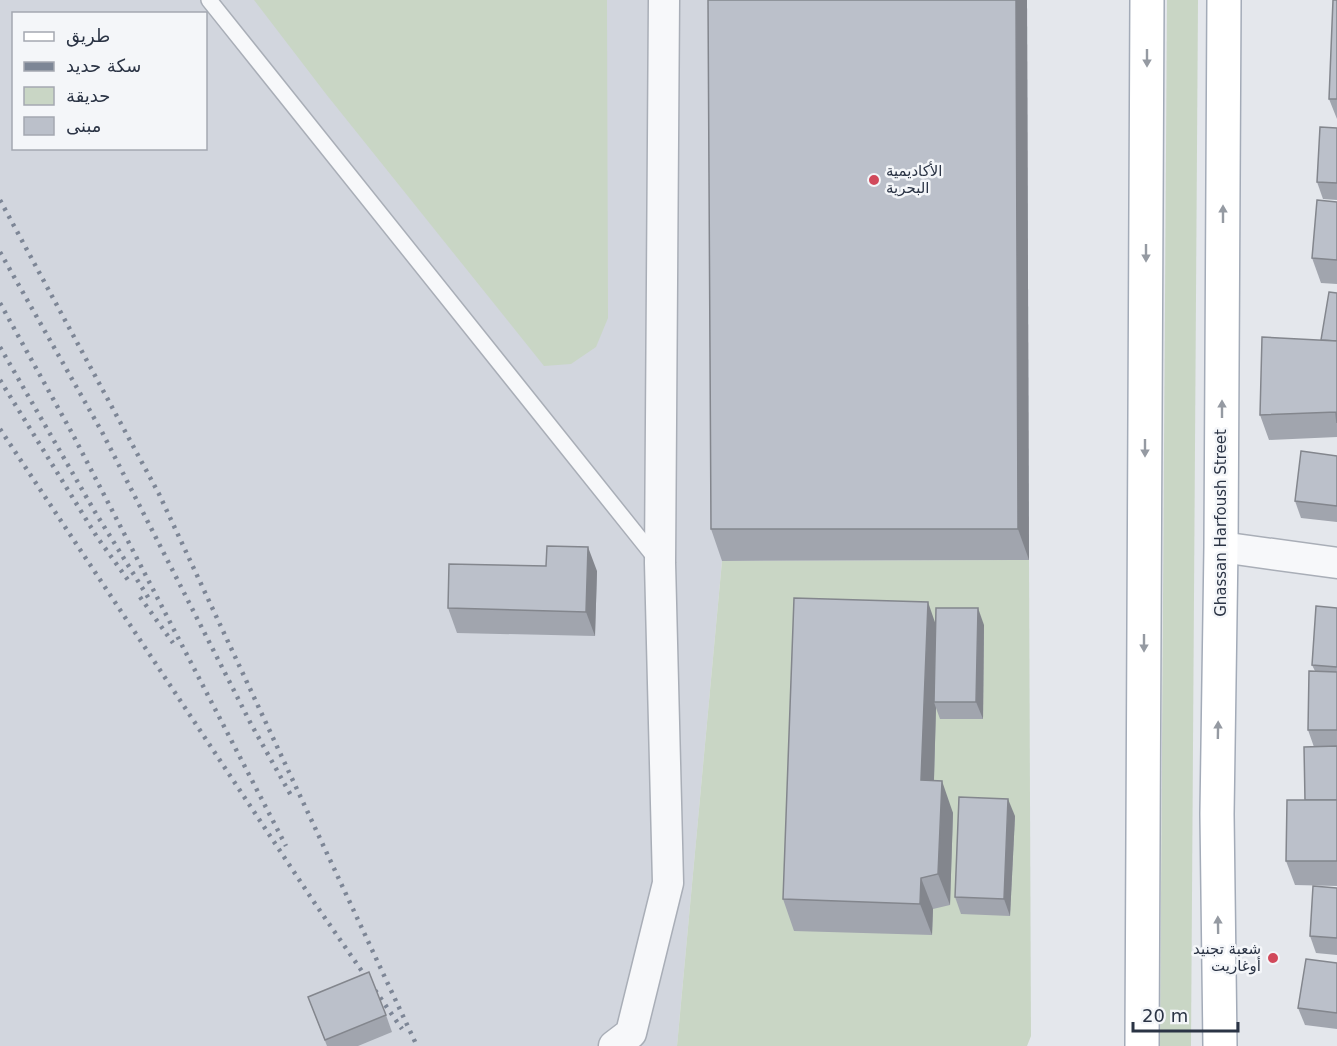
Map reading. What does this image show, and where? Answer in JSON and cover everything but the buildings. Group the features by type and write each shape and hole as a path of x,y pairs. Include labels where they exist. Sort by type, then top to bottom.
{"main road":[{"path":"1142,1046 1147,0"},
{"name":"Ghassan Harfoush Street","path":"1220,1046 1217,814 1224,0"}],"street":[{"path":"614,1046 631,1033 668,883 660,563 664,0"},
{"path":"1221,547 1337,563"}],"lane":[{"path":"209,0 660,563"}],"shaded area":[{"path":"0,0 719,0 722,561 677,1046 0,1046"}],"green space":[{"path":"254,0 607,0 608,318 596,347 571,364 544,366 326,94"},
{"path":"1167,0 1198,0 1191,1046 1160,1046"},
{"path":"1029,560 1031,1036 1027,1046 677,1046 722,561"}],"railway":[{"path":"0,200 159,494 417,1046"},
{"path":"0,252 102,432 251,724 293,799"},
{"path":"0,303 72,433 286,846"},
{"path":"0,347 95,512 151,602"},
{"path":"0,380 97,537 128,580"},
{"path":"0,429 316,905 402,1029"},
{"path":"140,597 173,643"}],"place":[{"name":"الأكاديمية البحرية","path":"874,180"},
{"name":"شعبة تجنيد أوغاريت","path":"1273,958"}]}
